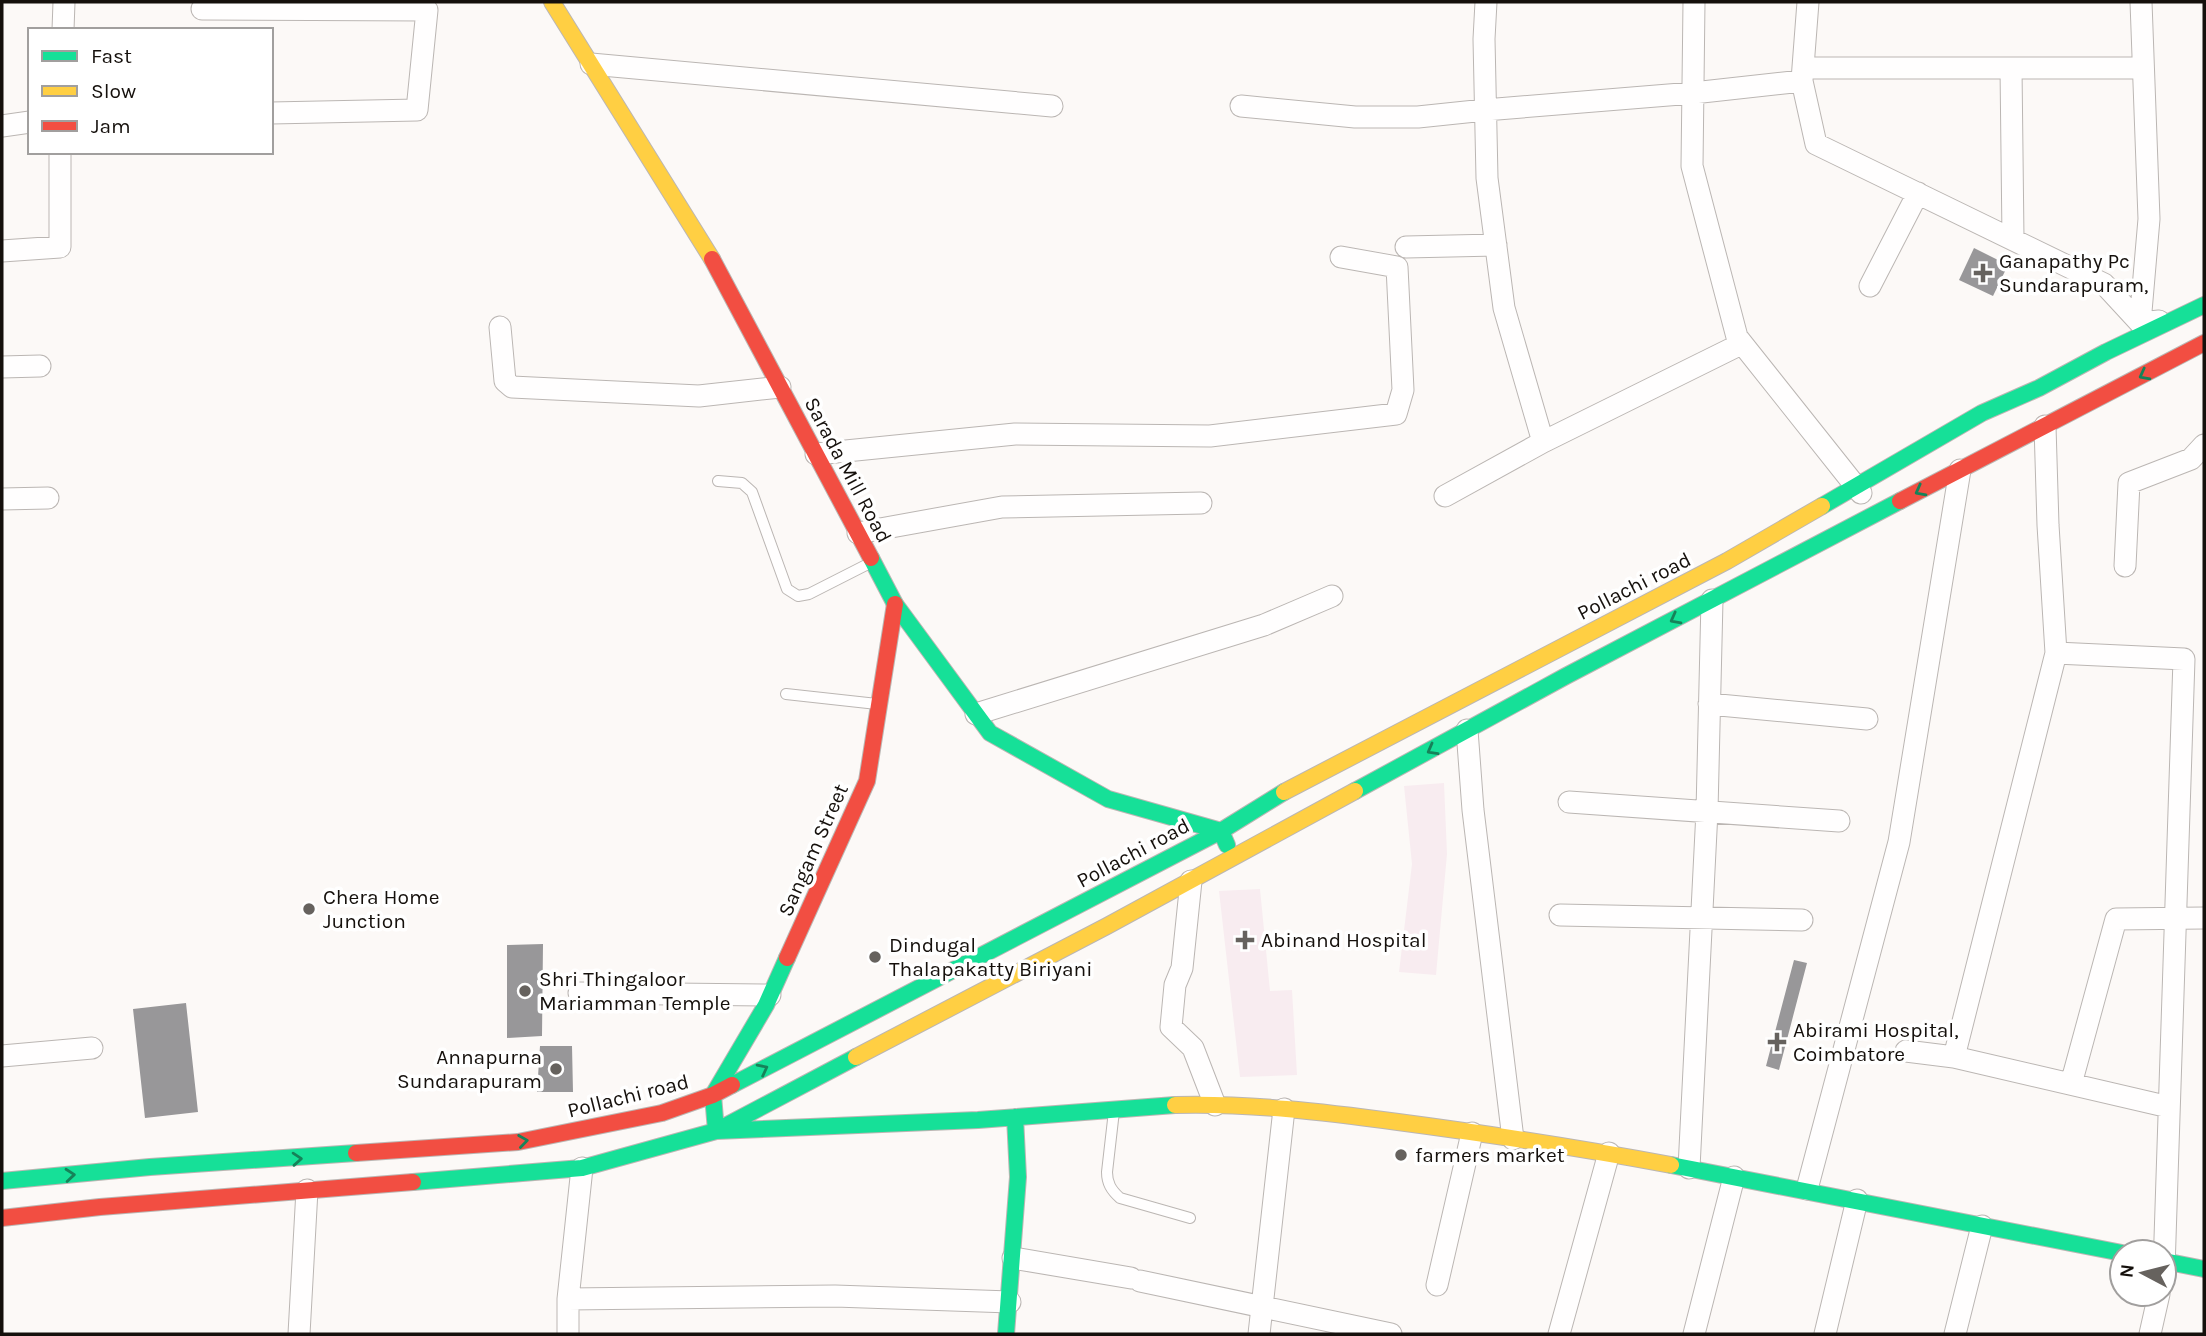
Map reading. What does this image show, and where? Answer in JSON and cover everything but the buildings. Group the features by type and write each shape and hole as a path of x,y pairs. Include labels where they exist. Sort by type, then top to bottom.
{"main road":[{"name":"Sarada Mill Road","path":"552,2 711,258 895,604 990,733 1108,799 1221,831"},
{"name":"Pollachi road","path":"2,1181 150,1185 518,1142 662,1113 713,1095 1221,831 1277,796 1727,561 1982,413 2039,388 2204,305"},
{"path":"716,1131 1191,881 1712,600 2045,426 2203,349"},
{"name":"Sangam Street","path":"713,1095 770,995 867,781 895,604"},
{"path":"1221,831 1233,858"},
{"path":"713,1095 716,1131"},
{"path":"2,1218 150,1185 307,1190 582,1168 716,1131 1015,1117 1114,1108 1215,1105 1284,1109 1609,1153 1807,1189 2108,1250"},
{"path":"1006,1334 1018,1177 1015,1117"},
{"path":"2178,1266 2204,1269"}],"street":[{"path":"63,28 64,2"},
{"path":"1486,2 1487,178 1504,307 1543,442"},
{"path":"1694,2 1692,166 1737,337 1857,486 1873,516"},
{"path":"1808,2 1802,75 1816,144 2104,284 2140,323"},
{"path":"2140,323 2149,219 2141,2"},
{"path":"202,13 427,10 417,110 273,113"},
{"path":"591,64 1052,106"},
{"path":"1241,106 1355,117 1418,117 1693,93 1802,75 2011,68 2143,68"},
{"path":"2011,68 2013,239"},
{"path":"2,126 28,122"},
{"path":"2,251 60,247 60,154"},
{"path":"1870,286 1918,193"},
{"path":"1406,247 1496,245"},
{"path":"816,454 1015,434 1210,436 1396,414 1403,390 1398,267 1341,257"},
{"path":"2140,323 2172,320"},
{"path":"500,327 505,381 512,387 699,396 780,387"},
{"path":"1445,496 1543,442 1741,344"},
{"path":"2,367 40,366"},
{"path":"1954,1057 2056,653 2045,426"},
{"path":"2125,566 2129,483 2191,458 2204,445"},
{"path":"1807,1189 1899,842 1960,471"},
{"path":"2,499 48,498"},
{"path":"858,533 1002,508 1201,503"},
{"path":"976,714 1264,625 1332,596"},
{"path":"1689,1168 1707,811 1712,600"},
{"path":"2056,653 2194,658 2176,918 2166,1238"},
{"path":"1709,704 1867,719"},
{"path":"1467,730 1513,1139"},
{"path":"1570,802 1839,821"},
{"path":"1191,881 1182,968 1175,985 1171,1027 1193,1048 1215,1105"},
{"path":"1560,915 1802,920"},
{"path":"2071,1084 2116,919 2204,918"},
{"path":"579,993 770,995"},
{"path":"2,1056 92,1048"},
{"path":"1906,1051 1954,1057 2169,1107"},
{"path":"1259,1334 1284,1109"},
{"path":"1437,1285 1472,1133"},
{"path":"1559,1334 1609,1153"},
{"path":"568,1334 568,1299 582,1168"},
{"path":"1694,1334 1734,1177"},
{"path":"299,1334 307,1190"},
{"path":"1825,1334 1857,1200"},
{"path":"1955,1334 1982,1226"},
{"path":"1013,1258 1135,1280 1391,1334"},
{"path":"568,1299 835,1296 1010,1302"},
{"path":"2150,1334 2156,1308"}],"lane":[{"path":"718,481 742,484 752,492 787,589 797,596 809,594 873,561"},
{"path":"786,694 880,704"},
{"path":"1114,1108 1107,1172 1110,1187 1119,1198 1189,1218"}],"shaded area":[{"path":"1444,783 1447,854 1436,975 1399,972 1412,864 1404,786"},
{"name":"Abinand Hospital","path":"1260,889 1270,991 1292,990 1297,1075 1240,1077 1219,891"}],"traffic: fast":[{"path":"1822,506 1982,413 2039,388 2204,305"},
{"path":"1355,791 1566,676 1900,501"},
{"path":"871,558 895,604 990,733 1108,799 1221,831 1227,845"},
{"path":"732,1085 1221,831 1284,792"},
{"path":"787,958 766,1005 713,1095 716,1131 978,1120 1175,1105"},
{"path":"413,1182 582,1168 716,1131 856,1057"},
{"path":"1006,1334 1018,1177 1015,1117"},
{"path":"2,1181 150,1167 356,1153"},
{"path":"1671,1165 2108,1250"},
{"path":"2178,1264 2204,1269"}],"traffic: slow":[{"path":"552,2 712,259"},
{"path":"1284,792 1727,561 1822,506"},
{"path":"856,1057 1107,926 1355,791"},
{"path":"1175,1105 1259,1107 1342,1115 1500,1136 1671,1165"}],"traffic: jam":[{"path":"712,259 871,558"},
{"path":"1900,501 2204,343"},
{"path":"787,958 867,781 895,604"},
{"path":"356,1153 518,1142 662,1113 713,1095 732,1085"},
{"path":"2,1218 100,1207 413,1182"}],"place":[{"name":"Ganapathy Pc Sundarapuram,","path":"1983,273"},
{"name":"Chera Home Junction","path":"309,909"},
{"name":"Abinand Hospital","path":"1245,940"},
{"name":"Dindugal Thalapakatty Biriyani","path":"875,957"},
{"name":"Shri Thingaloor Mariamman Temple","path":"525,991"},
{"name":"Abirami Hospital, Coimbatore","path":"1777,1042"},
{"name":"Annapurna Sundarapuram","path":"556,1069"},
{"name":"farmers market","path":"1401,1155"}]}
